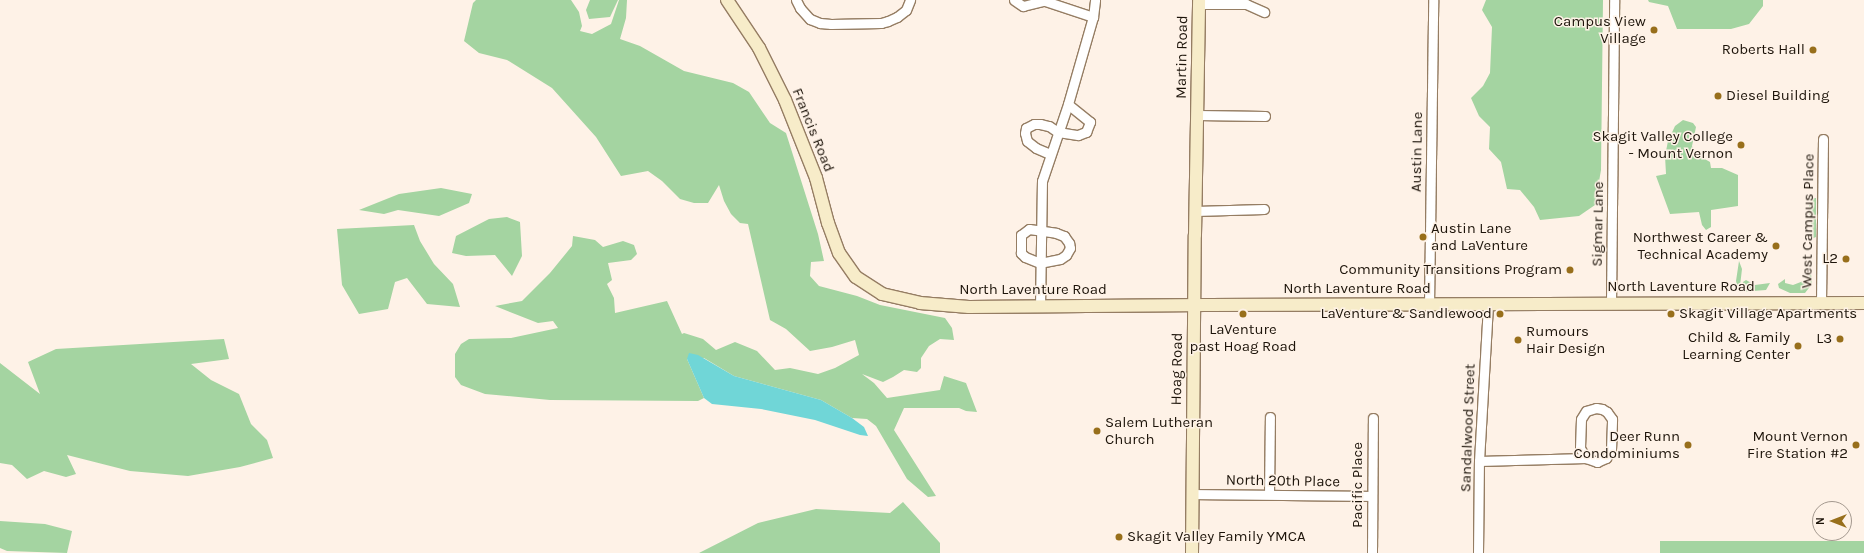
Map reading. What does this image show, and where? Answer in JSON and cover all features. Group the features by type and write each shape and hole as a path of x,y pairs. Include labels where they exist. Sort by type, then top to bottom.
{"street":[{"name":"Francis Road","path":"727,0 759,48 785,100 816,178 828,223 839,253 856,277"},
{"path":"796,0 800,8 810,19 820,23 831,24 881,23 888,21 897,17 906,10 910,0"},
{"path":"1014,0 1023,6 1043,0 1093,17"},
{"path":"1040,307 1042,181 1068,104 1093,17 1095,0"},
{"name":"Austin Lane","path":"1429,305 1433,0"},
{"name":"Sigmar Lane","path":"1611,304 1614,0"},
{"path":"1199,2 1246,4 1264,12"},
{"name":"Martin Road","path":"1194,305 1199,2"},
{"path":"1050,154 1036,148 1027,141 1025,133 1026,128 1034,124 1040,124 1049,126 1058,132 1078,135 1086,132 1090,122 1068,104"},
{"name":"Martin Road","path":"1197,115 1265,116"},
{"name":"West Campus Place","path":"1821,303 1823,140"},
{"path":"1195,211 1264,209"},
{"path":"1030,229 1056,233 1064,236 1069,243 1070,248 1066,255 1060,259 1040,263 1025,257 1021,253 1021,235 1030,229"},
{"name":"North Laventure Road","path":"856,277 882,294 920,303 969,307 1864,303"},
{"name":"Hoag Road","path":"1192,553 1194,305"},
{"name":"Sandalwood Street","path":"1478,553 1479,461 1488,305"},
{"path":"1479,461 1586,458 1597,462 1606,458 1612,450 1612,419 1607,412 1596,408 1586,411 1581,419 1580,448 1586,458"},
{"path":"1269,494 1270,417"},
{"name":"Pacific Place","path":"1372,553 1373,418"},
{"name":"North 20th Place","path":"1193,494 1372,496"}],"green space":[{"path":"476,0 571,0 579,12 582,26 580,31 592,34 611,24 619,0 627,0 626,18 620,39 640,46 684,71 733,83 749,92 770,123 786,133 818,234 824,261 811,262 810,276 819,286 857,296 880,305 945,318 952,328 954,340 940,339 929,346 921,358 921,368 917,372 904,370 883,382 862,374 874,383 887,398 940,390 944,376 966,383 977,412 966,411 959,408 904,408 894,430 936,496 928,497 907,479 876,426 867,419 852,418 821,400 734,376 704,358 687,359 704,398 698,401 550,400 485,394 461,385 455,377 455,354 461,344 469,339 511,338 558,328 553,321 538,323 495,306 522,301 550,273 572,246 573,236 595,240 603,247 623,241 634,245 637,254 631,260 608,263 612,280 607,284 614,298 615,313 667,301 682,334 684,333 703,339 716,350 735,342 757,351 775,370 790,368 818,374 835,368 859,355 855,340 832,347 810,351 786,329 770,320 748,224 740,223 731,214 724,201 719,185 708,203 694,203 680,199 662,181 648,171 621,176 596,137 552,88 507,60 479,53 464,41 473,3"},
{"path":"590,0 618,0 610,17 589,19 586,10"},
{"path":"1486,0 1603,0 1601,170 1595,205 1579,216 1540,220 1534,207 1520,190 1507,189 1501,162 1489,149 1490,127 1479,116 1471,98 1483,86 1490,73 1492,27 1482,10"},
{"path":"1648,0 1763,0 1763,6 1749,24 1731,29 1677,29 1668,6 1649,2"},
{"path":"1683,120 1693,123 1696,127 1692,146 1694,153 1710,162 1711,168 1722,168 1738,175 1738,206 1711,210 1711,227 1706,230 1702,225 1699,212 1670,214 1656,176 1666,174 1665,156 1668,141 1675,126"},
{"path":"441,188 472,194 469,203 439,216 398,210 384,214 359,210 399,194"},
{"path":"1816,198 1816,237 1811,239 1810,234 1813,230 1811,223 1812,219 1809,214 1809,200"},
{"path":"507,217 520,222 522,256 512,276 495,255 466,256 452,253 456,236 489,219"},
{"path":"414,225 420,241 434,264 453,284 460,307 427,304 407,278 395,282 388,309 359,314 342,285 337,229"},
{"path":"1739,261 1742,269 1740,286 1742,288 1743,282 1746,280 1755,285 1770,283 1766,290 1739,292 1736,281"},
{"path":"1811,273 1812,284 1805,293 1790,293 1779,288 1778,284 1785,279 1785,283 1793,285 1806,280"},
{"path":"224,339 229,359 191,364 211,380 239,394 251,424 267,440 273,458 240,467 188,476 130,471 67,455 76,474 66,477 44,471 27,479 12,465 0,463 0,363 40,394 28,362 56,349"},
{"path":"903,502 940,543 940,553 699,553 758,523 816,509 890,513"},
{"path":"0,521 45,524 72,531 67,553 7,551 0,548"},
{"path":"1660,541 1864,541 1864,553 1660,553"}],"water":[{"path":"689,353 698,355 734,376 821,400 852,418 864,427 868,436 860,435 815,420 761,409 712,404 704,398 687,359"}],"place":[{"name":"Campus View Village","path":"1654,30"},
{"name":"Roberts Hall","path":"1813,50"},
{"name":"Diesel Building","path":"1718,96"},
{"name":"Skagit Valley College - Mount Vernon","path":"1741,145"},
{"name":"Austin Lane and LaVenture","path":"1423,237"},
{"name":"Northwest Career & Technical Academy","path":"1776,246"},
{"name":"L2","path":"1846,259"},
{"name":"Community Transitions Program","path":"1570,270"},
{"name":"LaVenture past Hoag Road","path":"1243,314"},
{"name":"LaVenture & Sandlewood","path":"1500,314"},
{"name":"Skagit Village Apartments","path":"1671,314"},
{"name":"L3","path":"1840,339"},
{"name":"Rumours Hair Design","path":"1518,340"},
{"name":"Child & Family Learning Center","path":"1798,346"},
{"name":"Salem Lutheran Church","path":"1097,431"},
{"name":"Deer Runn Condominiums","path":"1688,445"},
{"name":"Mount Vernon Fire Station #2","path":"1856,445"},
{"name":"Skagit Valley Family YMCA","path":"1119,537"}]}
